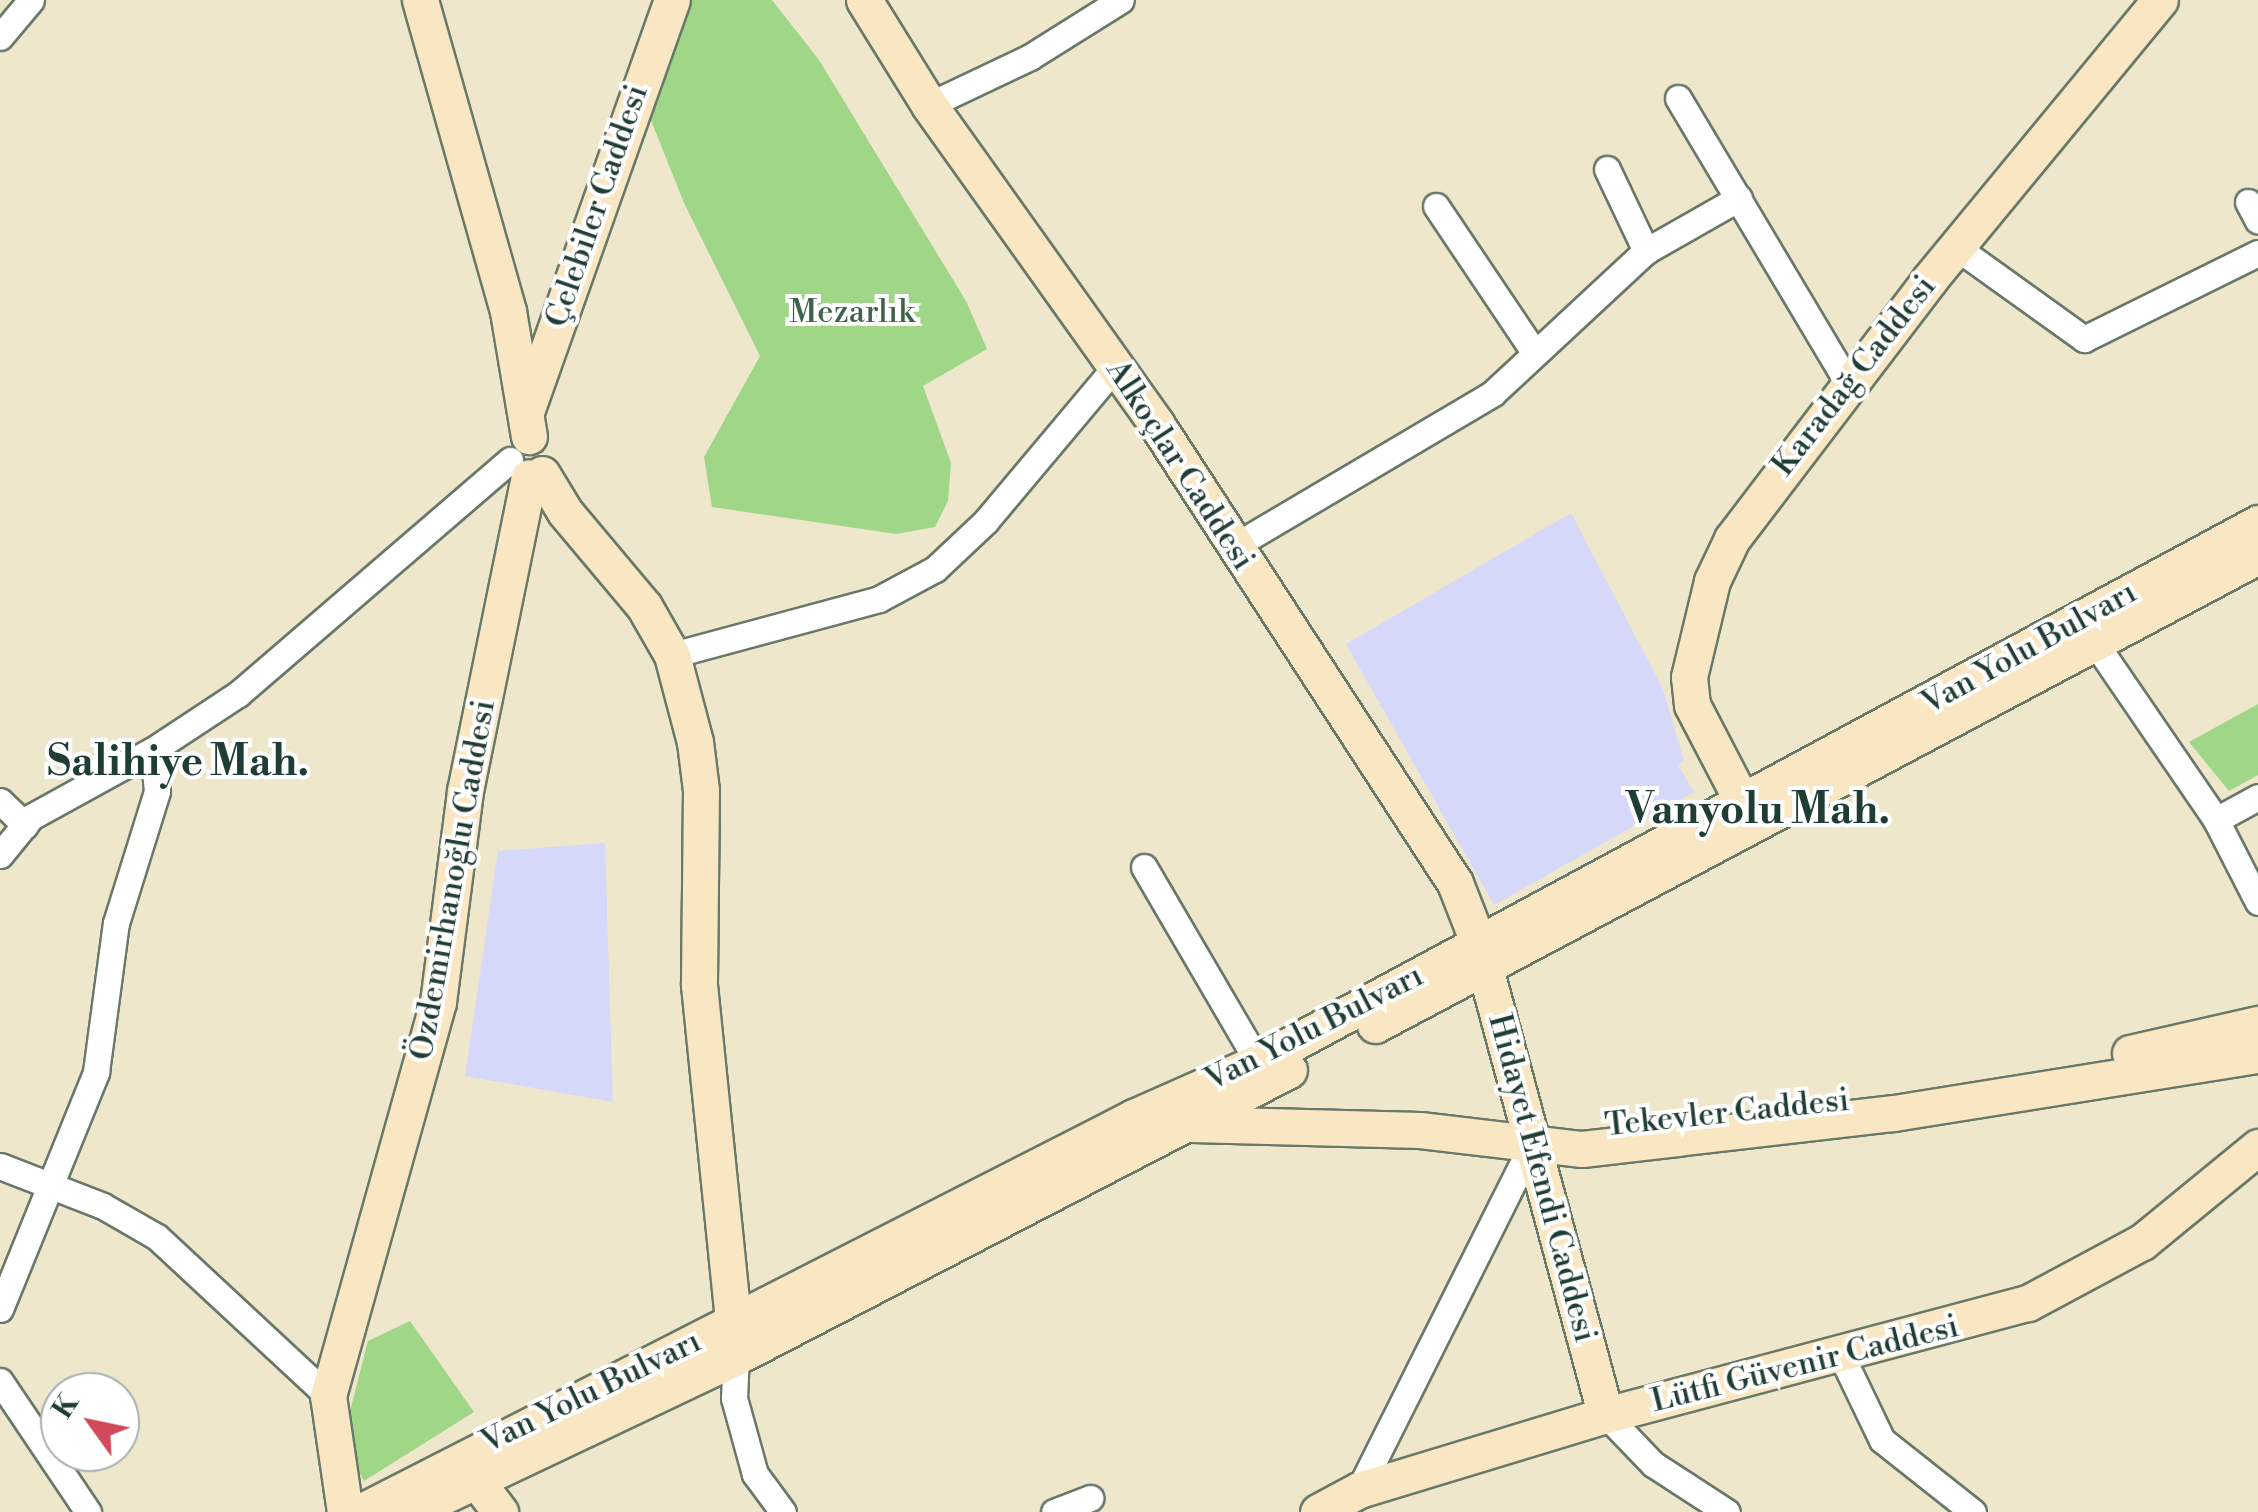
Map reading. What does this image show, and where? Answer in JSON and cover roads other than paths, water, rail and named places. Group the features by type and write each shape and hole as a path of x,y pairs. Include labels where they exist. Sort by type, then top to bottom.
{"street":[{"path":"1,33 31,0"},
{"name":"Özdemirhanoğlu Caddesi","path":"344,1512 328,1396 438,1002 465,791 527,452 508,310 420,0"},
{"name":"Çelebiler Caddesi","path":"527,452 672,0"},
{"name":"Alkoçlar Caddesi","path":"864,0 929,105 1116,366 1456,883 1480,955"},
{"path":"929,105 1030,57 1121,0"},
{"name":"Karadağ Caddesi","path":"1742,801 1692,705 1696,636 1712,582 1747,513 1956,247 2160,0"},
{"path":"1678,98 1848,382"},
{"path":"1608,169 1646,251"},
{"path":"1233,548 1494,393 1646,251 1739,198"},
{"path":"1436,206 1534,352"},
{"path":"1956,247 2084,340 2258,253"},
{"path":"672,655 879,599 935,569 985,522 1116,366"},
{"path":"0,855 25,824 153,750 238,694 527,452 565,512 644,606 672,655 701,790 699,984 735,1320 734,1398 755,1474 783,1512"},
{"name":"Van Yolu Bulvarı","path":"360,1512 735,1320 1480,955 1742,801 2258,522"},
{"path":"410,1512 490,1498 736,1356 1192,1124 1480,955 2258,556"},
{"path":"2095,642 2216,820 2258,902"},
{"path":"0,1310 45,1185 96,1072 116,923 157,791 153,750"},
{"path":"2216,820 2258,797"},
{"path":"0,801 25,824"},
{"path":"1144,866 1258,1062"},
{"name":"Hidayet Efendi Caddesi","path":"1480,955 1606,1415"},
{"name":"Tekevler Caddesi","path":"1192,1124 1420,1130 1533,1143 1571,1128 1680,1123 2045,1073 2258,1024"},
{"path":"1359,1490 1533,1143 1582,1150 1650,1144 2258,1055"},
{"name":"Lütfi Güvenir Caddesi","path":"1318,1512 1359,1490 1606,1415 1842,1357 2067,1286 2142,1242 2258,1147"},
{"path":"0,1166 103,1206 157,1237 328,1396"},
{"path":"1842,1357 1882,1440 1973,1512"},
{"path":"0,1381 88,1512"},
{"path":"1606,1415 1653,1464 1727,1512"},
{"path":"1054,1512 1090,1498"}],"district":[{"name":"Salihiye Mah.","path":"178,763"},
{"name":"Vanyolu Mah.","path":"1758,811"}],"park label":[{"name":"Mezarlık","path":"852,312"}]}
